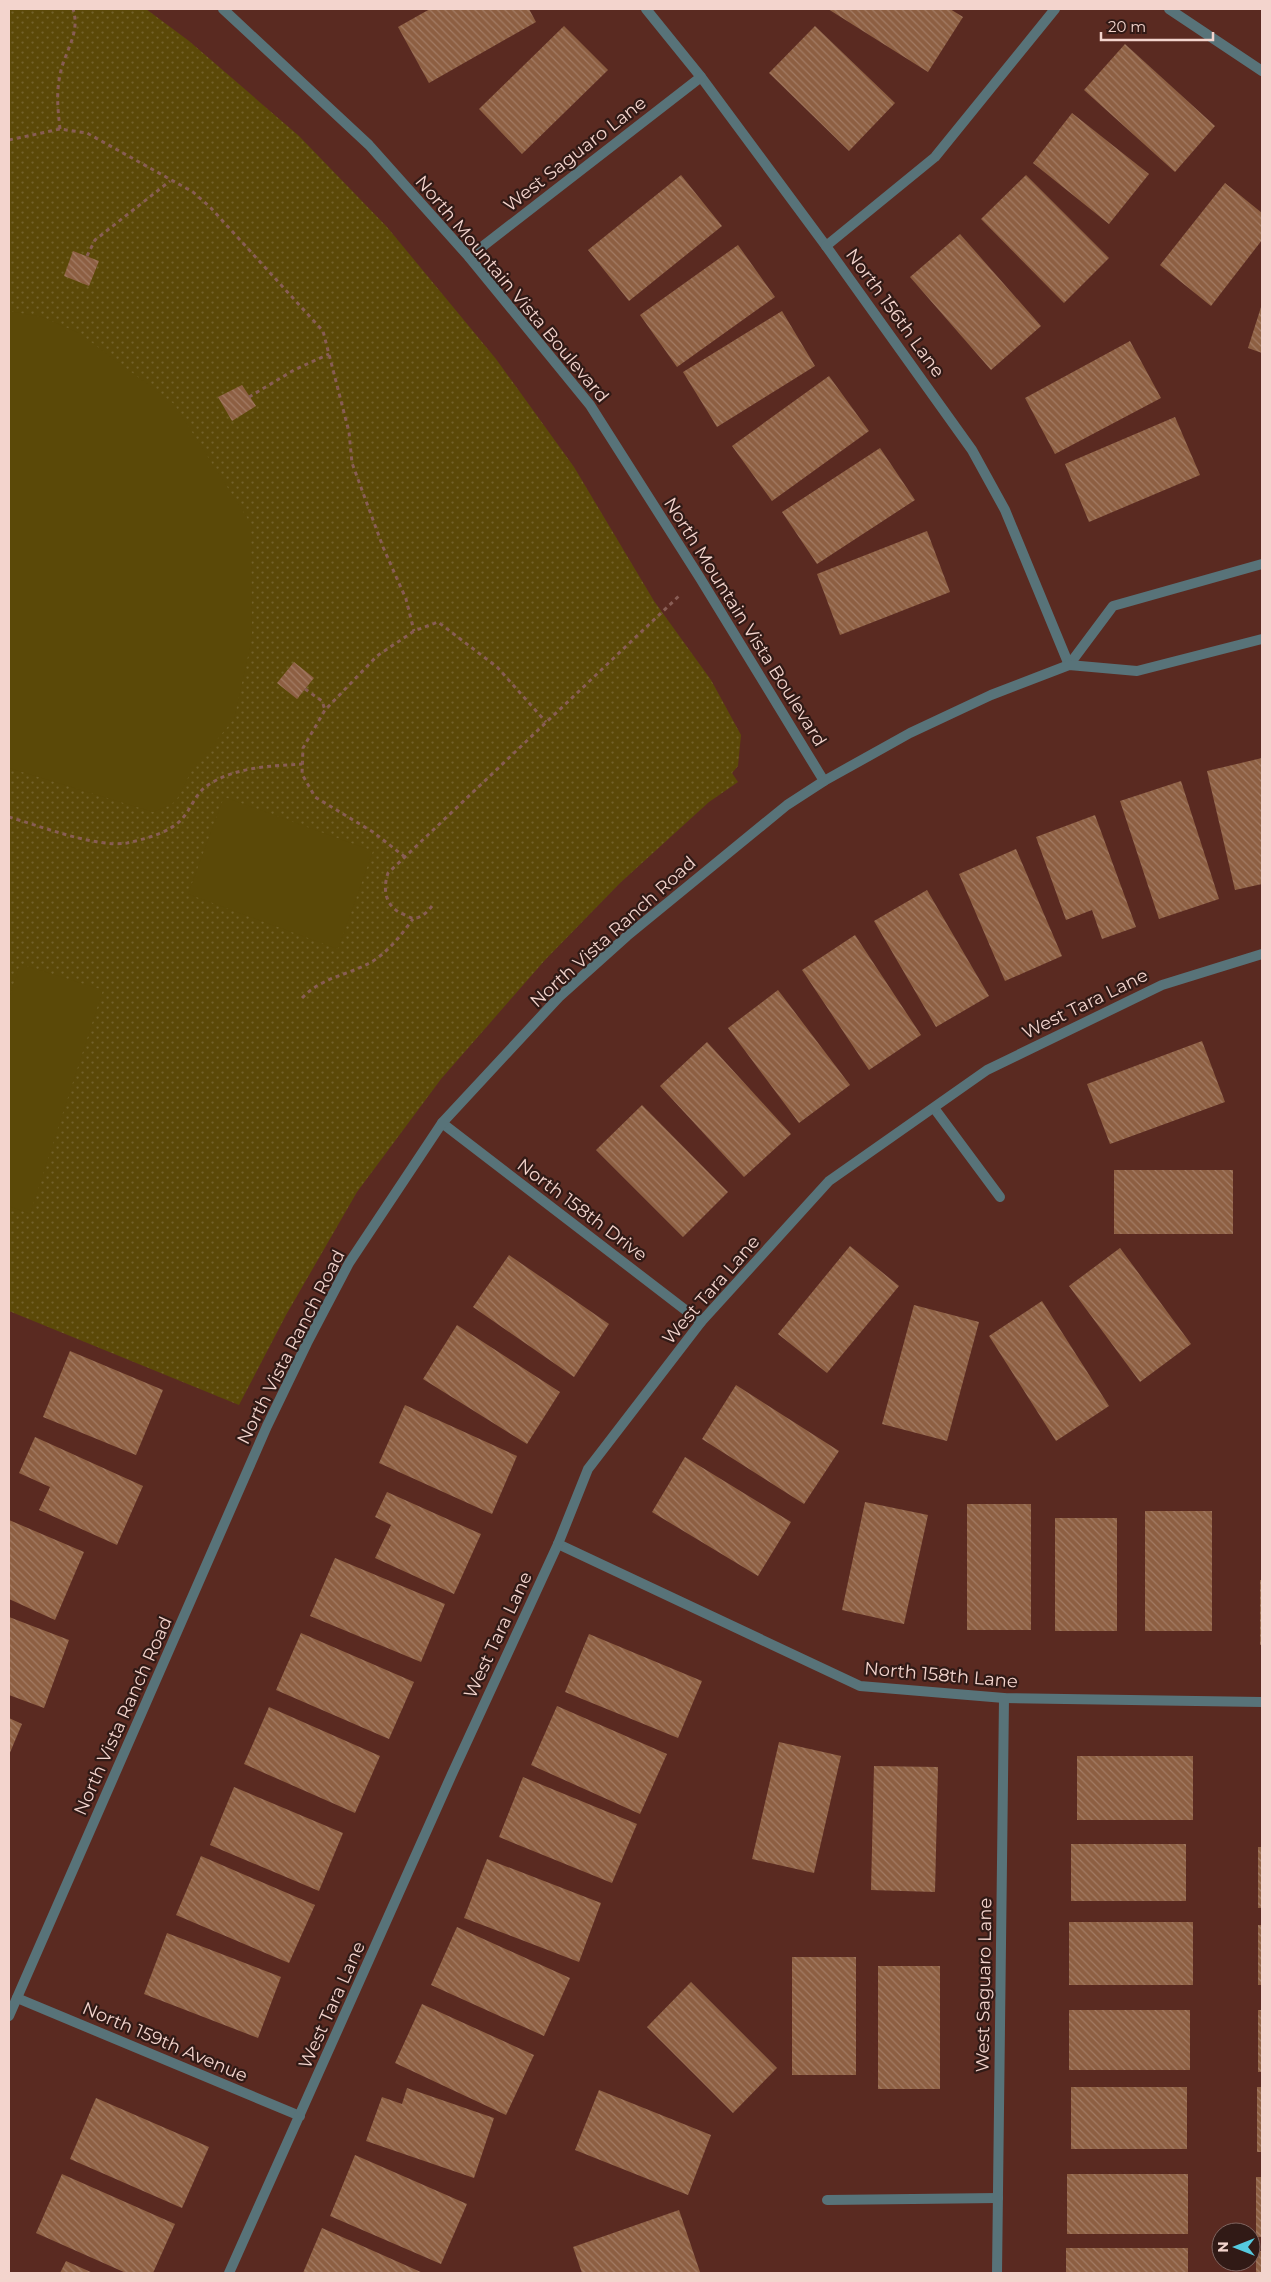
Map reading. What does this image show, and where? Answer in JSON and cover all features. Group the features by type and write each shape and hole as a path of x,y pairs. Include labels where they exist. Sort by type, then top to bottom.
{"street":[{"name":"North Mountain Vista Boulevard","path":"223,9 369,145 470,257 590,405 700,578 824,781"},
{"name":"North 156th Lane","path":"646,9 701,77 826,246 972,450 1005,510 1069,664"},
{"path":"826,246 935,158 1055,9"},
{"path":"1168,9 1262,71"},
{"name":"West Saguaro Lane","path":"470,257 701,77"},
{"path":"1069,664 1113,606 1262,564"},
{"name":"North Vista Ranch Road","path":"9,2016 267,1426 307,1343 349,1263 442,1123 566,991 703,873 787,805 824,781 910,733 991,695 1069,664 1137,671 1262,639"},
{"name":"West Tara Lane","path":"229,2273 452,1774 558,1544 588,1469 701,1322 829,1181 987,1070 1162,985 1262,954"},
{"path":"934,1108 1000,1197"},
{"name":"North 158th Drive","path":"442,1123 701,1322"},
{"name":"North 158th Lane","path":"558,1544 860,1686 1004,1698 1262,1702"},
{"name":"West Saguaro Lane","path":"997,2273 1004,1698"},
{"name":"North 159th Avenue","path":"17,1998 300,2116"},
{"path":"827,2200 998,2198"}],"path":[{"path":"60,129 57,96 60,74 76,29 73,9"},
{"path":"9,140 60,129 87,133 135,158 170,181 193,192 210,207 323,331 349,432 352,463 383,547 406,599 414,631"},
{"path":"87,256 95,240 170,181"},
{"path":"249,397 294,370 328,354"},
{"path":"413,919 395,911 389,904 385,889 388,873 650,622 700,578"},
{"path":"405,856 373,832 315,796 302,774 303,748 325,710 377,656 414,631 438,622 497,667 546,722"},
{"path":"306,688 322,700 325,710"},
{"path":"9,817 93,841 125,843 161,833 181,820 204,789 228,775 264,766 302,764"},
{"path":"302,998 321,982 345,974 378,958 396,942 413,919 424,914 432,906"}],"shaded area":[{"path":"9,9 146,9 189,41 299,136 387,227 496,359 574,467 654,601 711,680 741,735 738,766 732,773 738,782 709,802 620,883 545,960 441,1079 357,1192 286,1315 239,1405 9,1311"},
{"path":"9,311 42,317 79,333 174,404 251,524 252,638 234,719 192,770 177,799 171,805 153,812 9,768"},
{"path":"224,797 373,851 338,949 188,894"},
{"path":"20,964 103,990 30,1214 9,1206 9,999"}],"building":[{"path":"430,9 529,9 536,22 429,83 398,27"},
{"path":"828,9 950,9 963,17 928,72"},
{"path":"564,26 608,70 522,154 479,109"},
{"path":"815,26 895,103 849,151 769,73"},
{"path":"1125,44 1215,126 1175,172 1084,90"},
{"path":"1072,113 1149,174 1109,224 1033,163"},
{"path":"681,175 722,226 629,301 588,250"},
{"path":"1026,175 1109,258 1064,303 981,219"},
{"path":"1225,183 1262,213 1262,240 1211,306 1160,265"},
{"path":"960,234 1041,326 991,370 910,277"},
{"path":"738,245 775,297 677,367 640,315"},
{"path":"73,251 99,261 89,286 64,276"},
{"path":"1262,304 1262,353 1248,348"},
{"path":"782,311 815,366 717,427 683,372"},
{"path":"1130,341 1161,398 1055,454 1025,398"},
{"path":"829,376 869,431 772,501 732,446"},
{"path":"242,385 256,406 232,421 218,397"},
{"path":"1175,417 1200,475 1089,522 1065,464"},
{"path":"880,448 915,500 817,564 782,512"},
{"path":"927,531 950,592 840,635 817,574"},
{"path":"294,662 314,678 297,699 277,683"},
{"path":"1262,758 1262,884 1235,890 1207,771"},
{"path":"1181,781 1219,899 1159,919 1120,801"},
{"path":"1095,815 1136,927 1102,939 1092,910 1066,920 1036,837"},
{"path":"1016,849 1062,956 1005,981 959,874"},
{"path":"927,890 989,996 936,1027 874,921"},
{"path":"855,935 921,1035 869,1070 802,970"},
{"path":"778,990 850,1085 799,1123 728,1028"},
{"path":"1202,1041 1225,1102 1110,1144 1087,1084"},
{"path":"707,1042 791,1134 744,1177 660,1086"},
{"path":"642,1105 728,1192 683,1237 596,1150"},
{"path":"1114,1170 1233,1170 1233,1234 1114,1234"},
{"path":"850,1246 899,1286 827,1373 778,1334"},
{"path":"1120,1248 1191,1344 1140,1382 1069,1286"},
{"path":"509,1255 609,1324 574,1377 473,1307"},
{"path":"1042,1301 1109,1406 1056,1441 989,1336"},
{"path":"914,1305 979,1322 947,1441 882,1424"},
{"path":"457,1325 560,1392 527,1444 423,1379"},
{"path":"70,1351 163,1390 136,1455 43,1417"},
{"path":"736,1385 839,1451 804,1504 702,1439"},
{"path":"405,1405 517,1456 492,1514 379,1463"},
{"path":"35,1437 143,1486 117,1545 39,1510 50,1487 19,1473"},
{"path":"685,1457 791,1522 758,1576 652,1512"},
{"path":"387,1492 481,1534 454,1594 375,1558 391,1525 375,1517"},
{"path":"865,1502 928,1515 904,1624 842,1610"},
{"path":"967,1504 1031,1504 1031,1630 967,1630"},
{"path":"1145,1511 1212,1511 1212,1631 1145,1631"},
{"path":"1055,1518 1117,1518 1117,1631 1055,1631"},
{"path":"9,1520 84,1552 55,1620 9,1599"},
{"path":"335,1558 445,1604 421,1662 310,1616"},
{"path":"1260,1580 1262,1580 1262,1645 1260,1645"},
{"path":"9,1617 69,1640 44,1708 9,1695"},
{"path":"301,1633 414,1682 389,1739 276,1690"},
{"path":"589,1634 702,1681 678,1738 565,1692"},
{"path":"557,1706 667,1754 640,1814 531,1765"},
{"path":"269,1707 380,1756 355,1813 244,1764"},
{"path":"9,1718 22,1724 9,1755"},
{"path":"779,1742 841,1756 814,1873 752,1859"},
{"path":"1077,1756 1193,1756 1193,1820 1077,1820"},
{"path":"874,1766 938,1767 935,1892 871,1890"},
{"path":"523,1777 637,1824 612,1883 499,1837"},
{"path":"234,1787 343,1833 319,1891 210,1845"},
{"path":"1071,1844 1186,1844 1186,1901 1071,1901"},
{"path":"1258,1847 1262,1847 1262,1908 1258,1908"},
{"path":"201,1856 315,1905 289,1963 176,1915"},
{"path":"487,1859 601,1903 579,1962 464,1918"},
{"path":"1069,1922 1193,1922 1193,1985 1069,1985"},
{"path":"1258,1925 1262,1925 1262,1985 1258,1985"},
{"path":"457,1927 570,1978 544,2036 431,1985"},
{"path":"167,1933 281,1977 258,2038 144,1994"},
{"path":"792,1957 856,1957 856,2075 792,2075"},
{"path":"878,1966 940,1966 940,2089 878,2089"},
{"path":"691,1982 777,2068 733,2113 647,2027"},
{"path":"422,2004 534,2055 506,2115 395,2063"},
{"path":"1069,2010 1190,2010 1190,2070 1069,2070"},
{"path":"1258,2010 1262,2010 1262,2072 1258,2072"},
{"path":"1071,2087 1187,2087 1187,2149 1071,2149"},
{"path":"1257,2087 1262,2087 1262,2152 1257,2152"},
{"path":"407,2088 494,2118 474,2178 366,2141 382,2097 402,2104"},
{"path":"599,2090 711,2135 688,2195 575,2150"},
{"path":"96,2098 209,2147 182,2208 70,2159"},
{"path":"355,2155 467,2204 441,2264 330,2216"},
{"path":"62,2174 175,2224 153,2273 126,2273 36,2233"},
{"path":"1067,2174 1188,2174 1188,2234 1067,2234"},
{"path":"1256,2177 1262,2177 1262,2237 1261,2222 1256,2222"},
{"path":"679,2210 700,2272 582,2273 573,2247"},
{"path":"322,2228 423,2273 303,2273"},
{"path":"1066,2248 1188,2248 1188,2273 1066,2273"},
{"path":"1262,2251 1262,2273 1256,2273 1261,2272"},
{"path":"66,2261 93,2273 60,2273"}]}
